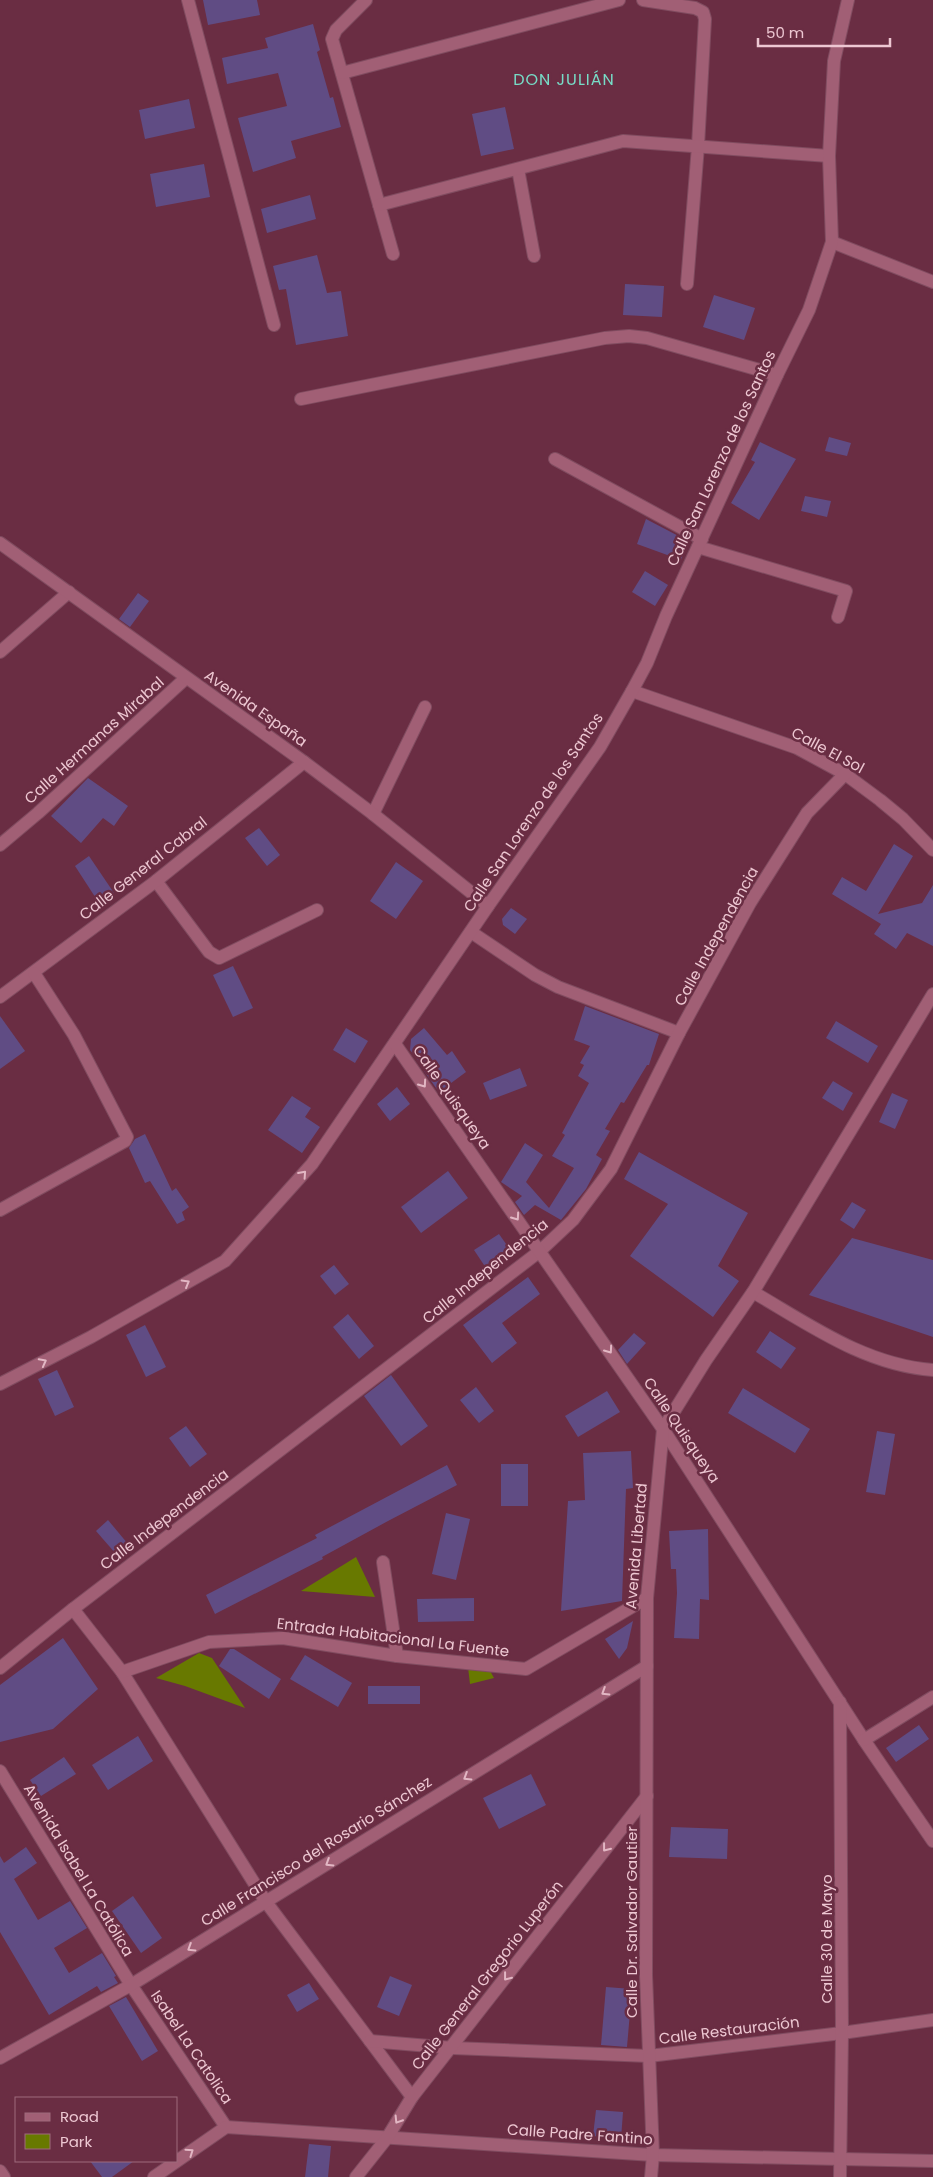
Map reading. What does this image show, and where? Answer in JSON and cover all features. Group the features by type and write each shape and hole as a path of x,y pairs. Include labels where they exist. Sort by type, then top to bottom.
{"street":[{"path":"188,0 274,325"},
{"path":"366,0 336,30 332,39 393,254"},
{"path":"342,73 619,0"},
{"path":"643,0 695,8 703,12 706,19 698,146 686,284"},
{"name":"Calle San Lorenzo de los Santos","path":"0,1384 91,1337 224,1261 312,1164 488,906 600,747 647,664 666,616 809,310 832,242 829,156 834,61 848,0"},
{"path":"379,205 623,142 829,156"},
{"path":"518,169 534,256"},
{"path":"832,242 933,282"},
{"path":"301,399 605,338 629,336 660,341 777,375"},
{"path":"555,460 700,543 846,591 838,617"},
{"name":"Avenida España","path":"0,544 304,762 373,814 488,906"},
{"path":"0,652 69,592"},
{"name":"Calle Hermanas Mirabal","path":"0,845 25,825 186,678"},
{"name":"Calle El Sol","path":"632,691 797,748 845,774 903,819 933,850"},
{"path":"373,814 425,706"},
{"name":"Calle General Cabral","path":"0,997 156,881 304,762"},
{"name":"Calle Independencia","path":"0,1668 540,1251 573,1220 611,1169 679,1033 750,903 807,813 845,774"},
{"path":"156,881 210,952 219,958 316,910"},
{"path":"471,932 535,975 558,987 679,1033"},
{"path":"0,1210 125,1141 127,1137 74,1035 34,972"},
{"path":"663,1429 706,1360 753,1292 933,994"},
{"name":"Calle Quisqueya","path":"395,1044 663,1429 864,1740 933,1841"},
{"path":"753,1292 827,1336 866,1355 933,1370"},
{"name":"Avenida Libertad","path":"647,1666 647,1598 663,1429"},
{"path":"383,1562 397,1656"},
{"name":"Entrada Habitacional La Fuente","path":"122,1672 209,1642 283,1638 397,1656 526,1668 647,1598"},
{"path":"73,1610 122,1672 266,1902 412,2097"},
{"name":"Calle Dr. Salvador Gautier","path":"647,1666 646,1975 653,2156 651,2177"},
{"name":"Calle Francisco del Rosario Sánchez","path":"0,2058 131,1985 647,1666"},
{"path":"864,1740 933,1697"},
{"name":"Calle 30 de Mayo","path":"840,1701 842,2033 840,2177"},
{"name":"Avenida Isabel La Católica","path":"0,1771 131,1985"},
{"name":"Calle General Gregorio Luperón","path":"356,2177 387,2138 412,2097 453,2048 647,1796"},
{"name":"Isabel La Catolica","path":"131,1985 226,2127"},
{"name":"Calle Restauración","path":"370,2041 453,2048 649,2056 933,2020"},
{"path":"178,2160 226,2127"},
{"name":"Calle Padre Fantino","path":"226,2127 653,2156 933,2161"},
{"path":"154,2177 176,2162"},
{"path":"0,2171 4,2177"}],"green space":[{"path":"356,1557 375,1597 301,1591"},
{"path":"199,1653 212,1658 245,1708 185,1686 156,1678"},
{"path":"468,1667 489,1669 494,1678 470,1684"}],"building":[{"path":"203,0 257,0 260,15 208,25"},
{"path":"313,24 320,50 317,52 330,98 333,97 341,127 291,141 296,158 253,172 238,118 287,106 278,73 227,84 222,58 268,48 265,38"},
{"path":"189,99 195,128 145,139 139,110"},
{"path":"505,107 514,149 481,156 472,114"},
{"path":"204,164 210,197 156,207 150,174"},
{"path":"310,195 316,219 267,233 261,209"},
{"path":"317,255 327,293 341,291 348,336 296,345 286,289 279,290 273,266"},
{"path":"625,284 664,286 662,317 623,315"},
{"path":"714,295 755,308 744,340 703,327"},
{"path":"829,437 851,443 847,456 825,451"},
{"path":"760,442 796,459 759,520 731,503 755,462 751,460"},
{"path":"805,496 831,501 827,517 801,511"},
{"path":"646,519 688,541 681,560 637,544"},
{"path":"645,571 668,585 655,606 632,592"},
{"path":"138,593 149,601 130,627 119,619"},
{"path":"88,778 128,806 114,826 103,818 81,843 51,816"},
{"path":"259,828 280,855 267,866 245,838"},
{"path":"894,844 913,856 878,914 922,903 933,885 933,946 907,933 896,949 874,934 881,924 832,894 842,877 866,891"},
{"path":"89,856 114,893 99,903 75,866"},
{"path":"396,862 423,881 396,919 370,901"},
{"path":"511,908 527,919 515,934 503,925 502,919"},
{"path":"233,966 253,1008 233,1017 213,975"},
{"path":"585,1006 659,1034 649,1065 647,1065 624,1103 621,1102 605,1129 610,1131 596,1155 602,1159 586,1189 561,1220 535,1205 524,1215 515,1202 522,1196 501,1182 525,1143 543,1155 526,1182 549,1208 574,1168 552,1156 565,1135 562,1133 589,1083 578,1076 584,1065 580,1063 590,1046 574,1040"},
{"path":"0,1016 25,1051 0,1069"},
{"path":"836,1021 878,1046 868,1063 826,1038"},
{"path":"346,1028 368,1041 355,1063 333,1050"},
{"path":"424,1028 447,1055 452,1051 466,1072 439,1092 424,1071 426,1070 410,1050 411,1039"},
{"path":"520,1068 527,1086 490,1100 483,1083"},
{"path":"833,1081 853,1093 843,1111 822,1098"},
{"path":"397,1087 410,1104 390,1121 377,1104"},
{"path":"892,1093 908,1100 895,1129 879,1122"},
{"path":"292,1096 311,1108 305,1117 320,1127 302,1153 268,1130"},
{"path":"145,1134 172,1191 176,1188 189,1207 182,1212 185,1220 177,1224 150,1181 145,1183 129,1148 135,1139"},
{"path":"639,1152 748,1213 718,1266 739,1281 713,1317 630,1256 668,1204 624,1179"},
{"path":"448,1171 468,1198 421,1233 401,1207"},
{"path":"852,1202 866,1210 854,1229 840,1220"},
{"path":"499,1234 511,1251 486,1268 474,1250"},
{"path":"852,1238 933,1260 933,1337 809,1295"},
{"path":"334,1265 349,1284 335,1295 320,1276"},
{"path":"528,1277 540,1294 502,1323 517,1343 492,1363 463,1325"},
{"path":"348,1314 374,1346 359,1359 333,1327"},
{"path":"145,1325 166,1367 146,1377 126,1335"},
{"path":"770,1331 796,1348 781,1369 756,1352"},
{"path":"634,1333 646,1343 627,1364 618,1350"},
{"path":"57,1370 74,1407 55,1416 38,1379"},
{"path":"391,1375 428,1426 401,1446 364,1396"},
{"path":"476,1387 494,1411 479,1423 460,1400"},
{"path":"743,1388 810,1429 795,1453 728,1413"},
{"path":"607,1391 620,1412 578,1437 565,1416"},
{"path":"186,1426 207,1454 190,1467 169,1438"},
{"path":"877,1431 895,1434 885,1495 866,1492"},
{"path":"631,1451 633,1488 626,1489 622,1601 561,1611 568,1501 585,1500 583,1453"},
{"path":"501,1464 528,1464 528,1506 501,1506"},
{"path":"447,1465 457,1485 322,1557 323,1559 215,1614 206,1595 317,1538 315,1535"},
{"path":"446,1513 470,1519 456,1580 432,1574"},
{"path":"108,1520 128,1544 116,1554 96,1531"},
{"path":"708,1529 709,1600 700,1599 699,1639 674,1638 677,1593 676,1569 671,1569 669,1531"},
{"path":"474,1598 474,1621 418,1622 417,1599"},
{"path":"633,1621 627,1648 619,1659 605,1639"},
{"path":"63,1638 98,1689 53,1729 0,1742 0,1685"},
{"path":"230,1649 234,1649 281,1679 269,1699 219,1666"},
{"path":"305,1655 352,1683 338,1707 290,1679"},
{"path":"368,1686 420,1686 420,1704 368,1704"},
{"path":"919,1725 929,1739 896,1762 886,1748"},
{"path":"138,1736 153,1761 108,1790 92,1765"},
{"path":"64,1757 76,1774 41,1796 30,1780"},
{"path":"531,1774 546,1805 499,1829 483,1798"},
{"path":"671,1827 728,1829 727,1859 669,1857"},
{"path":"26,1847 37,1863 14,1879 38,1920 70,1901 87,1928 54,1948 69,1973 102,1953 116,1976 114,1977 118,1983 101,1992 97,1986 49,2015 0,1932 0,1856 4,1863"},
{"path":"133,1896 162,1938 141,1953 112,1911"},
{"path":"390,1976 412,1985 399,2016 377,2007"},
{"path":"309,1983 319,1999 297,2012 287,1995"},
{"path":"606,1987 632,1989 627,2047 601,2045"},
{"path":"126,1997 158,2051 142,2061 109,2006"},
{"path":"596,2110 623,2112 621,2139 593,2136"},
{"path":"309,2144 331,2146 328,2177 305,2177"},
{"path":"91,2162 133,2162 112,2177 102,2177"}],"district":[{"name":"DON JULIÁN","path":"564,79"}]}
